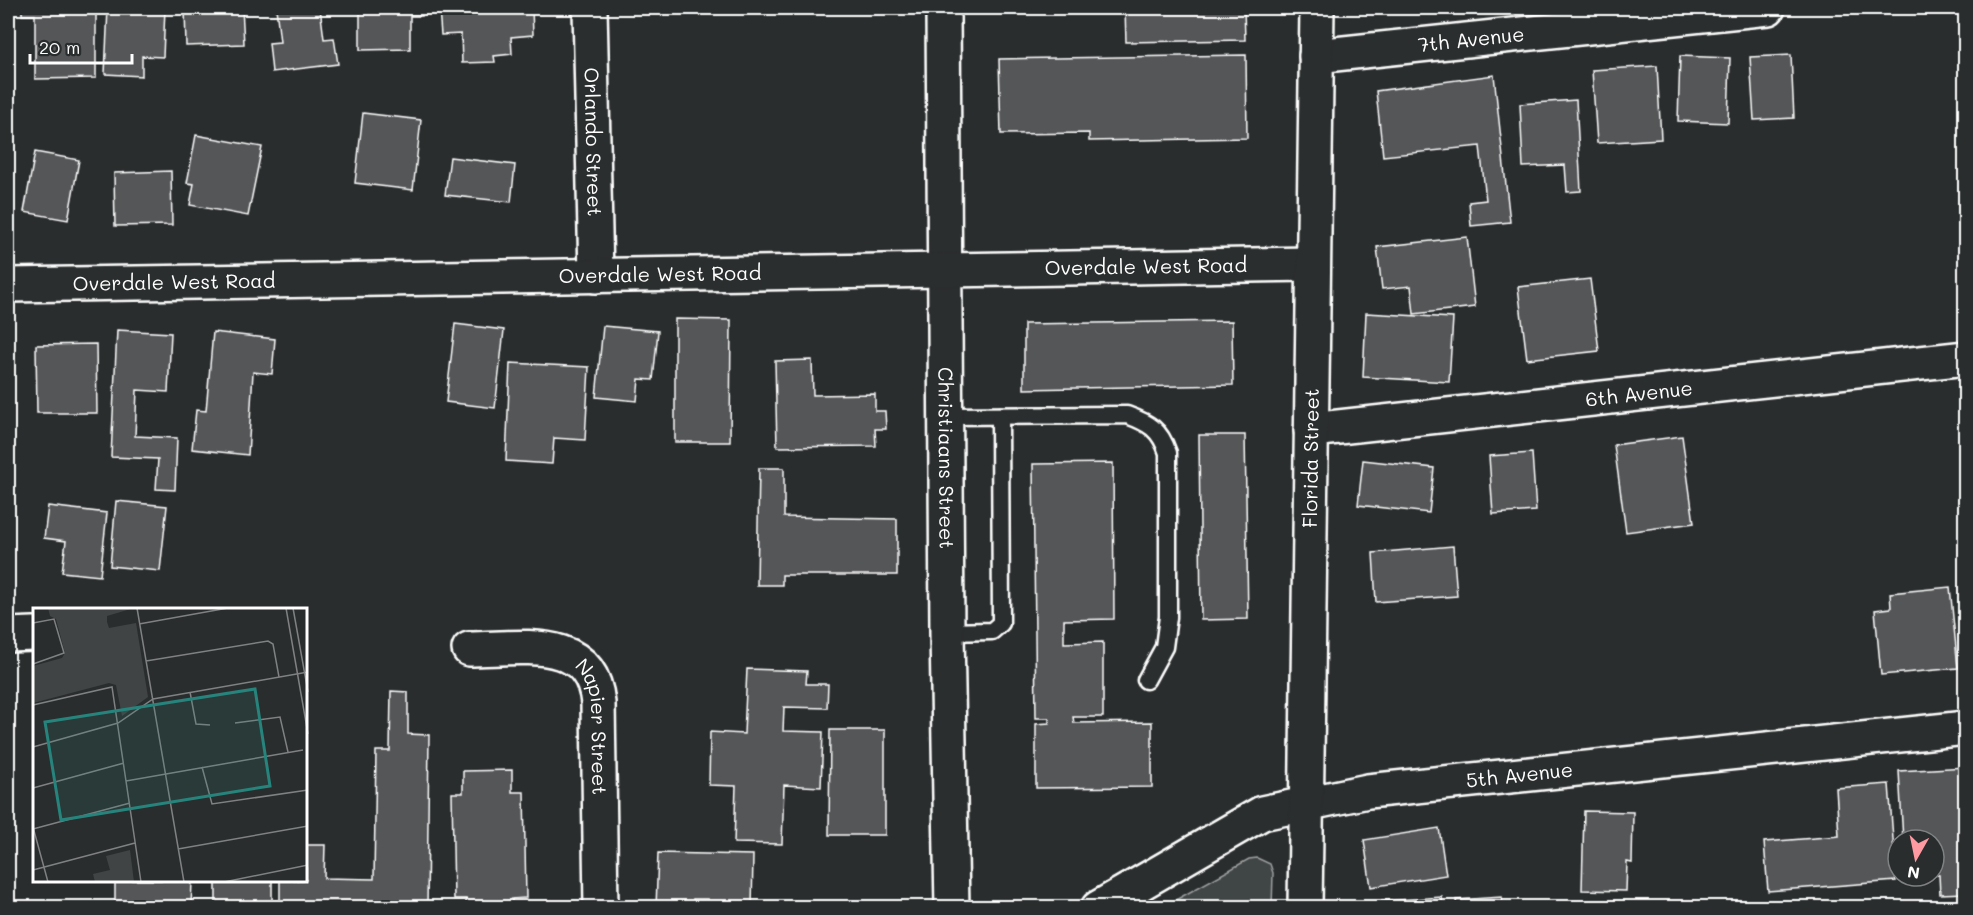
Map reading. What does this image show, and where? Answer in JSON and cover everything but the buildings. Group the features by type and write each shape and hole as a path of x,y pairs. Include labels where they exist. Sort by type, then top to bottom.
{"street":[{"name":"Orlando Street","path":"590,8 596,276"},
{"name":"Christiaans Street","path":"943,8 947,632 952,908"},
{"name":"Florida Street","path":"1305,908 1317,8"},
{"name":"7th Avenue","path":"1316,56 1768,8"},
{"name":"Overdale West Road","path":"8,285 1313,264"},
{"name":"6th Avenue","path":"1311,430 1965,358"},
{"path":"8,635 33,634"},
{"name":"Napier Street","path":"469,649 550,649 575,658 592,678 598,703 601,908"},
{"name":"5th Avenue","path":"1098,908 1262,813 1306,802 1380,790 1965,728"}],"lane":[{"path":"947,416 1127,415 1149,423 1162,436 1168,453 1168,617 1164,647 1146,680"},
{"path":"947,632 992,631 1001,623 1000,416"}],"shaded area":[{"path":"1257,858 1270,864 1273,873 1272,907 1163,907 1249,859"}]}
